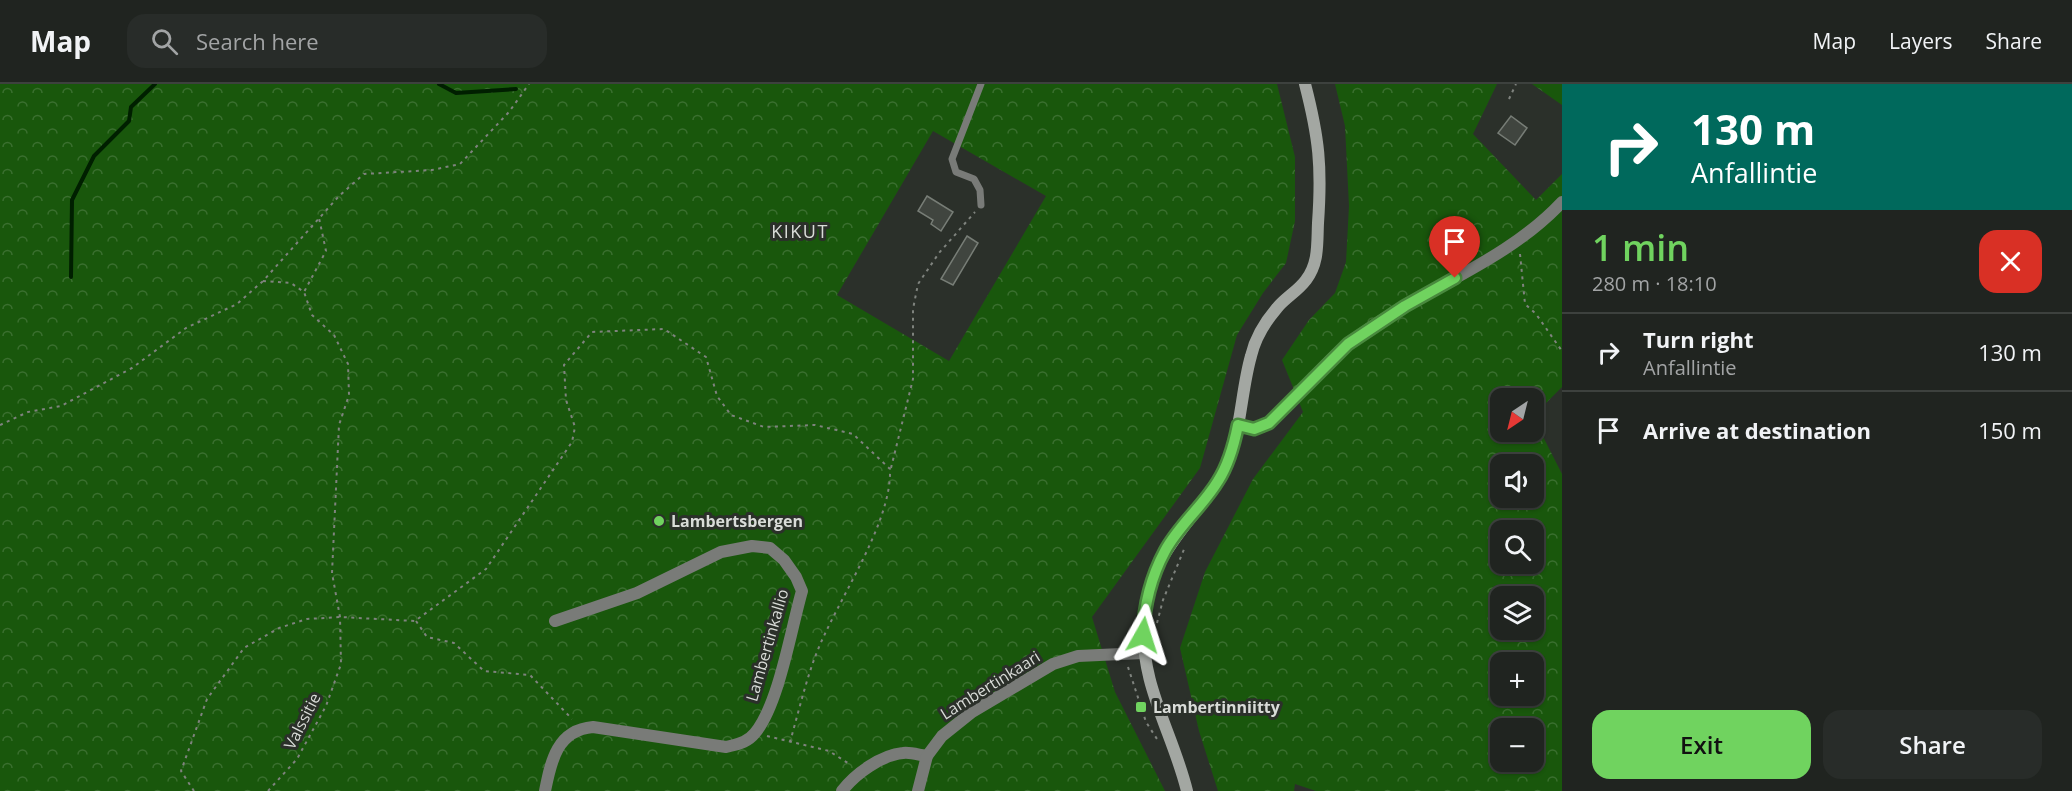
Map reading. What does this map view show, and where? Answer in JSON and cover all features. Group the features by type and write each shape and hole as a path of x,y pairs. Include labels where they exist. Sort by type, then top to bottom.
{"street":[{"path":"1187,791 1152,694 1143,653 1148,596 1159,563 1174,537 1218,482 1228,462 1238,425 1251,356 1260,332 1277,308 1305,282 1317,256 1322,170 1316,126 1305,84"},
{"path":"1238,425 1254,429 1262,428 1348,344 1405,306 1517,242 1562,202"},
{"name":"Lambertinkallio","path":"555,621 637,593 721,552 752,546 770,548 796,577 802,591 772,699 755,733"},
{"name":"Lambertinkaari","path":"927,756 942,736 955,724 1053,664 1078,656 1143,653"},
{"path":"544,791 555,750 565,738 580,728 593,727 726,747 745,742 755,733"},
{"path":"842,791 863,771 899,753 927,756 918,791"}],"lane":[{"path":"981,84 952,159 956,172 974,179 980,190 981,206"}],"path":[{"path":"0,425 28,412 61,406 98,388 132,368 186,328 237,304 263,280 339,196 364,174 432,170 460,164 509,112 529,84"},
{"path":"1509,99 1516,84"},
{"path":"790,742 815,657 838,604 867,551 891,490 890,470 913,379 913,309 918,284 939,253 981,206"},
{"path":"263,280 291,284 304,292 326,251 319,218"},
{"path":"1517,242 1523,267 1522,284 1525,304 1536,314 1562,351"},
{"name":"Valssitie","path":"268,791 297,759 326,706 340,664 340,617 332,573 339,425 350,395 348,364 334,335 312,315 304,292"},
{"path":"194,791 181,771 207,699 244,648 279,628 307,619 340,617 415,621 486,569 572,442 575,427 566,400 564,365 592,332 664,329 706,357 717,396 731,415 764,427 815,425 853,434 890,470"},
{"path":"1143,635 1154,636 1156,632 1159,613 1188,540"},
{"path":"415,621 427,637 454,643 484,671 530,675 580,728"},
{"path":"755,733 829,751 863,771"}],"green space":[{"path":"0,84 1277,84 1295,157 1295,221 1286,263 1263,293 1237,335 1200,468 1092,617 1115,692 1165,791 0,791","holes":["933,131 1046,196 949,361 837,295"]},
{"path":"1335,84 1497,84 1473,134 1536,200 1562,174 1562,387 1544,405 1544,388 1490,388 1490,442 1544,442 1544,439 1562,474 1562,791 1316,791 1295,784 1294,791 1218,791 1199,731 1180,648 1205,572 1253,479 1303,412 1282,360 1309,320 1335,293 1346,262 1349,206 1345,126"},
{"path":"1532,84 1562,84 1562,105"}],"building":[{"path":"1511,116 1527,128 1515,145 1498,133"},
{"path":"927,196 953,212 941,231 931,224 933,220 918,211"},
{"path":"967,236 978,243 953,285 941,279"}],"waterway":[{"path":"71,277 72,200 94,156 129,121 131,107 155,84"},
{"path":"439,84 456,93 516,89"}],"place":[{"name":"Lambertsbergen","path":"659,521"},
{"name":"Lambertinniitty","path":"1141,707"}],"district":[{"name":"KIKUT","path":"800,231"}],"route":[{"path":"1143,635 1149,590 1159,563 1184,523 1218,482 1228,462 1238,425 1254,429 1262,428 1348,344 1405,306 1455,278"}]}
